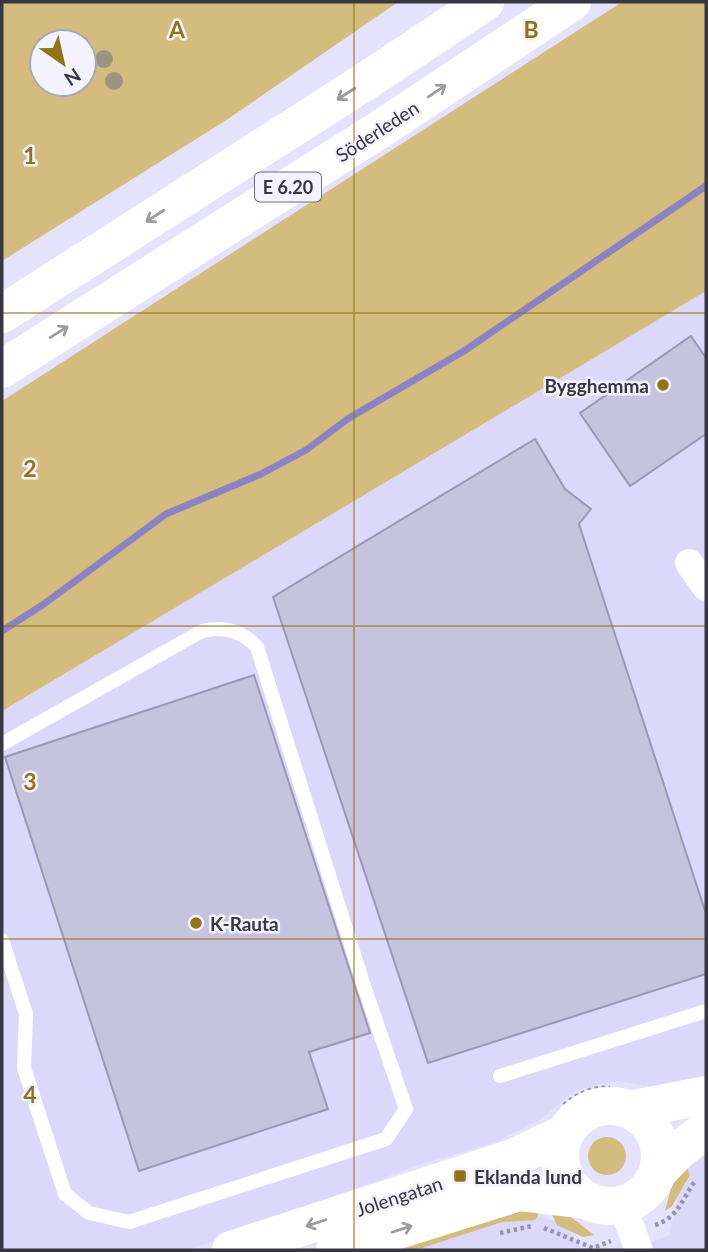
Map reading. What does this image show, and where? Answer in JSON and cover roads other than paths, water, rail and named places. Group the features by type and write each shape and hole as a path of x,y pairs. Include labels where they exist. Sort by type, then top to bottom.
{"main road":[{"name":"E 6.20","path":"2,314 485,2"},
{"name":"Söderleden","path":"2,369 370,135 572,2"},
{"path":"630,1110 706,1095"},
{"path":"658,1172 660,1154 656,1136 646,1120 630,1110 612,1106 593,1109 576,1119 564,1134 559,1152 562,1171 571,1188 604,1203 640,1196 679,1150 706,1130"},
{"name":"Jolengatan","path":"231,1250 513,1158 564,1134"},
{"name":"Jolengatan","path":"335,1250 519,1192 604,1203"}],"street":[{"path":"689,563 706,587"},
{"path":"604,1203 639,1250"}],"lane":[{"path":"2,744 202,631 227,629 250,639 257,647 406,1109 386,1139 129,1222 89,1213 65,1194 24,1068 26,1014 2,940"},
{"path":"500,1076 706,1011"}],"waterway":[{"path":"2,631 44,604 166,514 261,474 306,450 349,418 464,351 706,186"}],"place":[{"name":"Bygghemma","path":"663,385"},
{"name":"K-Rauta","path":"196,923"},
{"name":"Eklanda lund","path":"460,1176"}]}
